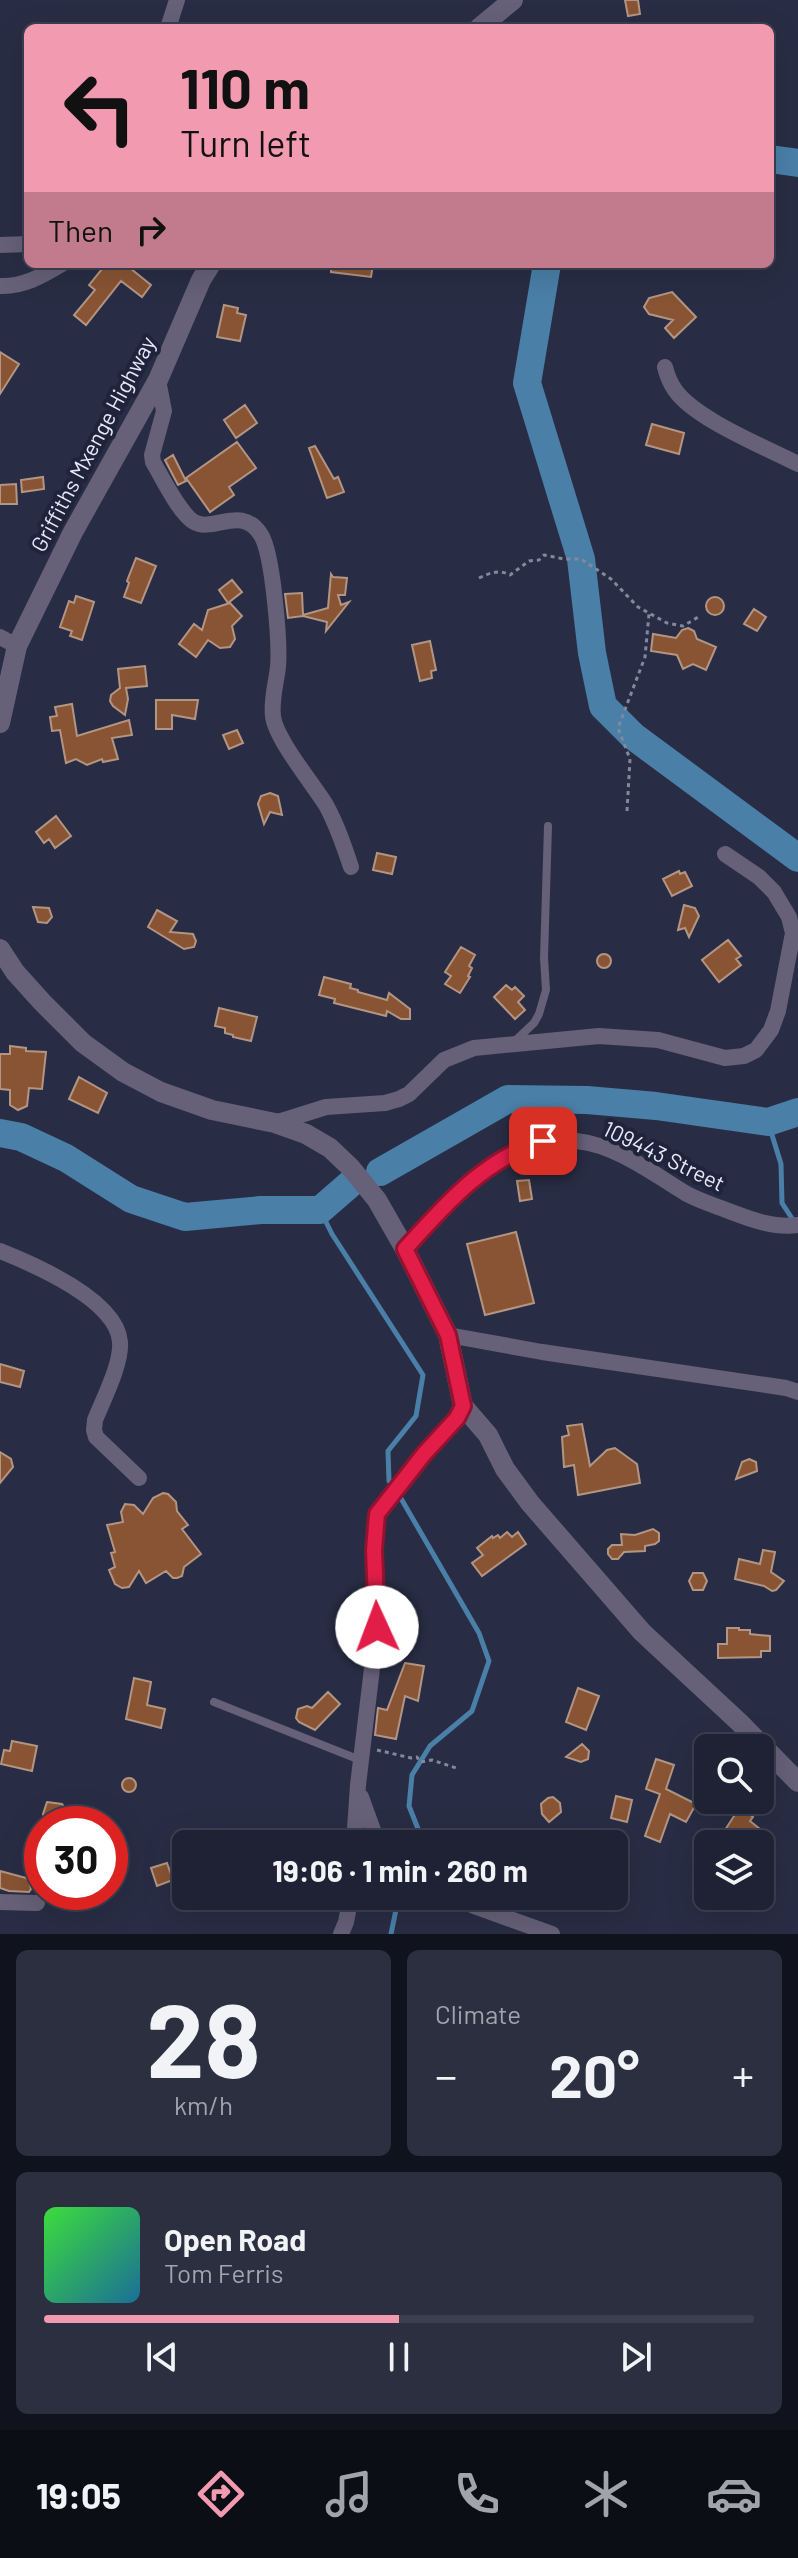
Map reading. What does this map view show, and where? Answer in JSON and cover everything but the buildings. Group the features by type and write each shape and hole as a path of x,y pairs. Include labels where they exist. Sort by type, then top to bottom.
{"street":[{"path":"169,24 177,0"},
{"path":"484,24 513,0"},
{"path":"0,245 24,244"},
{"path":"0,286 13,287 54,268"},
{"name":"Griffiths Mxenge Highway","path":"0,723 8,642 158,380 208,268"},
{"path":"665,367 675,391 686,403 798,464"},
{"path":"158,380 164,411 152,455 153,462 181,507 192,521 200,524 233,520 246,522 255,527 267,546 278,665 273,720 335,821 351,867"},
{"path":"275,1123 326,1107 385,1103 399,1099 409,1094 444,1060 459,1052 512,1043 599,1036 658,1040 725,1058 744,1056 756,1050 771,1030 778,1011 793,933 789,917 774,892 759,877 725,854"},
{"path":"0,949 15,972 52,1013 83,1043 123,1072 161,1092 212,1110 275,1123 306,1134 341,1158 377,1200 405,1249 448,1335 463,1406 488,1435 505,1469 530,1503 642,1632 798,1782"},
{"name":"109443 Street","path":"405,1249 447,1202 491,1164 518,1149 543,1141 586,1142 600,1146 639,1164 690,1196 744,1217 777,1225 798,1225"},
{"path":"0,1251 48,1273 88,1297 112,1320 120,1343 119,1355 94,1430 103,1444 139,1478"},
{"path":"448,1335 798,1392"},
{"path":"355,1830 377,1627 374,1550 377,1514 457,1418 463,1406"},
{"path":"358,1785 373,1830"},
{"path":"0,1902 24,1903"},
{"path":"341,1934 347,1910"},
{"path":"485,1910 552,1934"}],"lane":[{"path":"512,1043 534,1023 546,990 548,826"},
{"path":"214,1702 361,1754"}],"path":[{"path":"479,578 492,572 504,571 510,575 529,561 539,560 544,555 581,559 611,579 638,607 667,623 683,626 700,616"},
{"path":"627,811 630,759 618,728 645,657 649,613"},
{"path":"361,1754 417,1757 420,1762 432,1760 456,1768"}],"waterway":[{"path":"774,160 798,163"},
{"path":"546,268 527,383 581,559 592,653 603,706 633,736 798,858"},
{"path":"380,1172 508,1099 587,1100 656,1106 768,1122 798,1112"},
{"path":"768,1122 781,1164 782,1203 793,1220"},
{"path":"0,1133 21,1137 66,1158 131,1199 185,1217 261,1210 320,1210 350,1184"},
{"path":"320,1210 332,1234 423,1375 416,1416 388,1451 389,1481 394,1487"},
{"path":"399,1495 479,1633 489,1661 472,1711 430,1746 412,1775 409,1806 418,1830"},
{"path":"391,1934 396,1910"}],"route":[{"path":"377,1627 374,1550 377,1514 457,1418 463,1406 448,1335 405,1249 447,1202 491,1164 518,1149 543,1141"}]}
